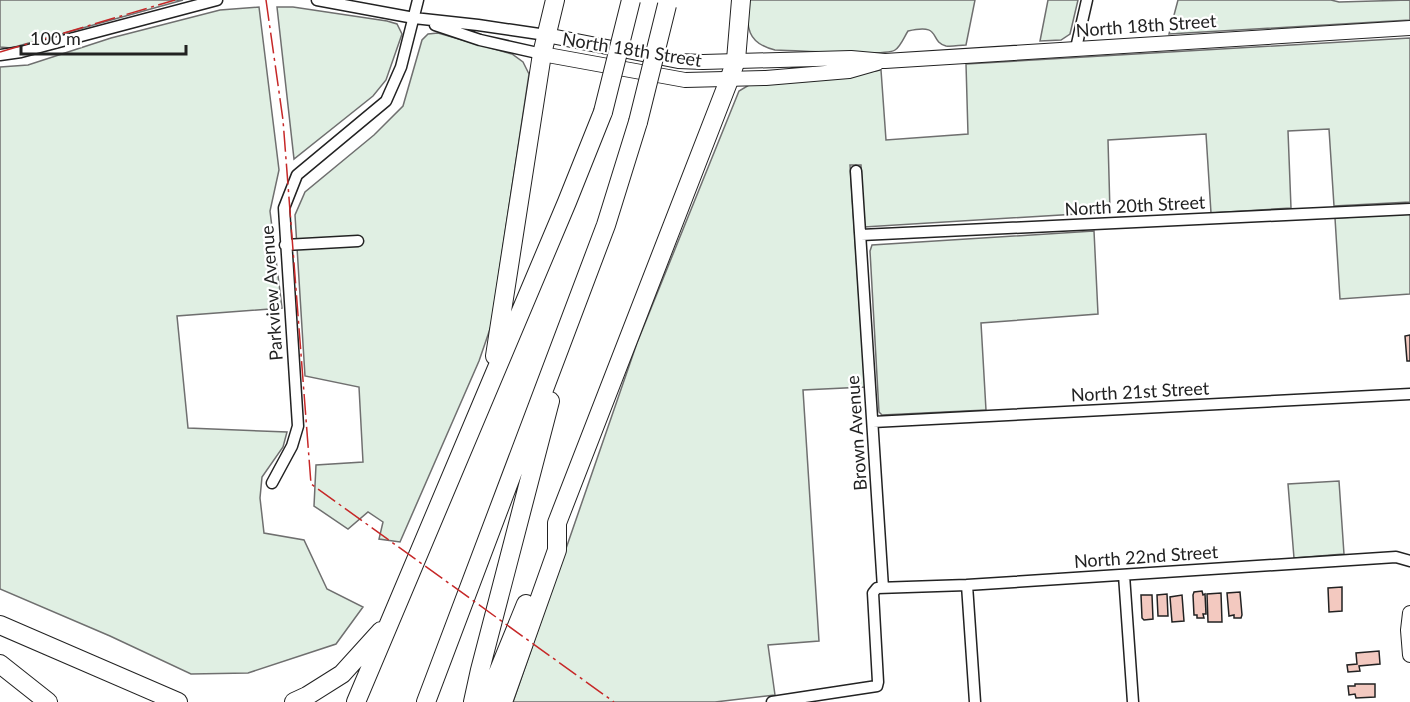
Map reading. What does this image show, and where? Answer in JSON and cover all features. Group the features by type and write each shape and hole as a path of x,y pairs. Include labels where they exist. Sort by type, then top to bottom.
{"highway":[{"path":"491,382 542,54 555,0"},
{"path":"356,702 603,112 631,0"},
{"path":"486,702 729,80 736,60 741,0"},
{"path":"426,702 606,225 638,122 668,3"},
{"path":"473,702 575,307"},
{"path":"503,702 557,550 557,524"},
{"path":"294,702 342,674 390,621"},
{"path":"0,625 178,702"},
{"path":"0,664 48,702"}],"main road":[{"name":"North 18th Street","path":"546,35 678,61 851,58 885,61 1410,28"},
{"name":"North 18th Street","path":"542,54 685,80 729,80 849,71 885,61"},
{"path":"1410,614 1408,630 1410,655"}],"street":[{"path":"0,55 21,52 217,0"},
{"name":"North 18th Street","path":"317,0 414,18 546,35"},
{"name":"Parkview Avenue","path":"272,483 292,446 298,426 284,208 297,176 386,100 401,66 418,0"},
{"path":"1076,48 1087,0"},
{"name":"North 18th Street","path":"414,18 480,40 542,54"},
{"name":"Brown Avenue","path":"772,702 877,686 878,682 873,593 877,588 883,588 856,171"},
{"name":"North 20th Street","path":"861,235 1410,209"},
{"path":"285,245 358,241"},
{"name":"North 21st Street","path":"873,422 1410,394"},
{"name":"North 22nd Street","path":"883,588 967,585 1396,557 1410,561"},
{"path":"1124,575 1133,702"},
{"path":"967,585 975,702"}],"green space":[{"path":"0,0 183,0 11,48 0,47"},
{"path":"748,0 975,0 966,45 946,46 937,40 931,31 919,29 908,31 895,50 857,53 775,50 765,47 753,38 750,32"},
{"path":"1048,0 1078,0 1070,34 1061,40 1040,41"},
{"path":"1178,0 1331,0 1339,2 1410,0 1410,20 1169,34"},
{"path":"259,7 279,170 270,211 282,308 177,316 188,428 287,432 283,447 262,477 260,498 264,533 304,540 327,589 363,607 336,644 248,673 191,674 0,589 0,67 28,65 111,38 220,10"},
{"path":"277,7 293,7 387,21 397,24 402,34 386,80 373,96 294,159"},
{"path":"438,33 512,54 523,62 529,74 491,326 479,361 400,542 379,539 383,522 368,512 348,529 314,506 316,465 363,462 359,387 305,376 295,215 305,192 374,135 403,106 422,40 428,34"},
{"path":"1410,38 1410,202 1334,206 1329,129 1288,131 1291,208 1211,213 1206,134 1108,140 1110,212 864,227 861,165 850,165 865,387 803,390 819,641 768,645 775,695 715,702 513,702 637,343 739,91 749,85 881,70 886,140 968,134 966,64"},
{"path":"1410,214 1410,294 1340,299 1335,218"},
{"path":"1094,231 1098,314 981,323 986,410 882,415 879,412 870,251 872,245"},
{"path":"1339,481 1344,554 1294,558 1288,484"}],"building":[{"path":"1410,335 1410,361 1407,361 1405,336"},
{"path":"1342,587 1342,611 1329,612 1328,588"},
{"path":"1202,591 1203,595 1205,594 1206,614 1203,614 1204,618 1197,618 1197,615 1194,615 1193,595 1194,592"},
{"path":"1240,592 1242,615 1241,618 1234,618 1234,615 1229,616 1227,593"},
{"path":"1221,593 1222,622 1208,622 1207,594"},
{"path":"1167,594 1168,616 1158,616 1157,595"},
{"path":"1141,595 1152,595 1153,619 1144,620 1142,618"},
{"path":"1182,595 1184,621 1172,622 1170,597"},
{"path":"1379,651 1380,664 1359,666 1360,671 1348,672 1347,665 1357,664 1356,653"},
{"path":"1355,684 1375,684 1375,697 1356,698 1355,694 1349,695 1348,686 1355,686"}],"power":[{"path":"0,52 175,0"},
{"path":"266,0 283,120 311,484 614,702"}]}
